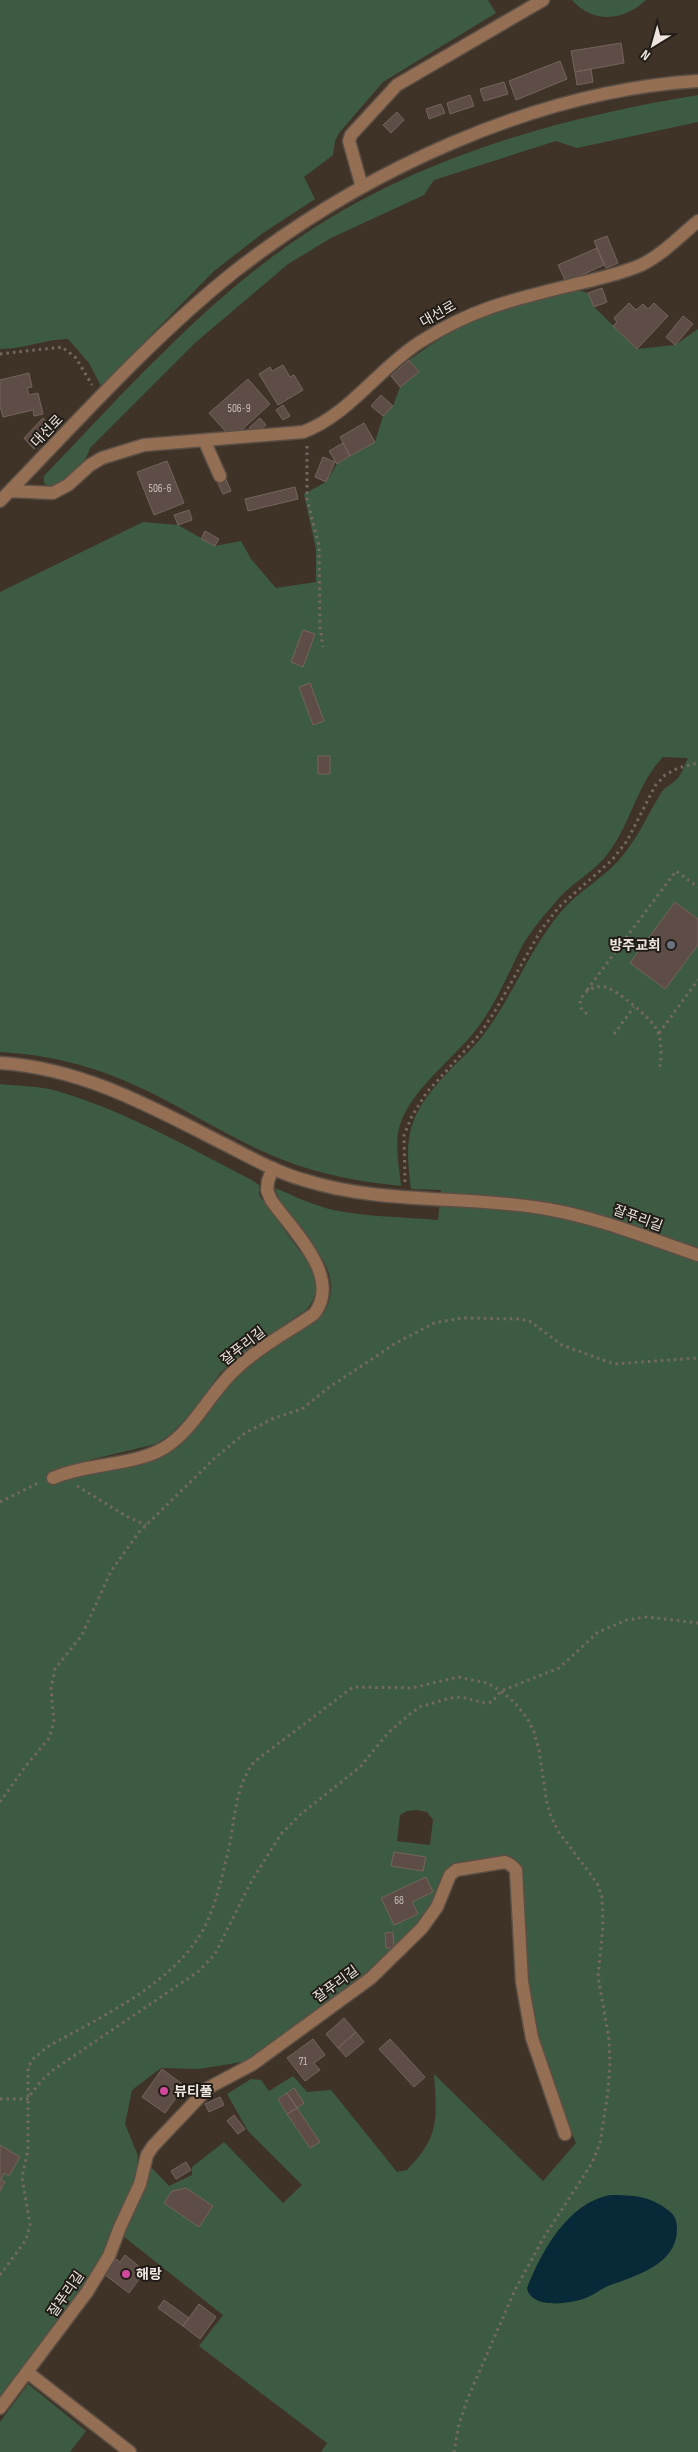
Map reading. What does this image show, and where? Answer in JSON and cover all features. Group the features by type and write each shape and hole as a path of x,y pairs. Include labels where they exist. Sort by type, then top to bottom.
{"street":[{"path":"362,187 349,141 351,135 391,91 543,0"},
{"name":"대선로","path":"0,501 153,345 233,273 316,213 362,187 458,142 516,118 624,91 698,81"},
{"name":"대선로","path":"10,490 53,493 68,485 90,465 102,458 121,451 144,446 308,430 332,416 418,343 458,320 496,304 641,265 698,222"},
{"path":"204,440 220,476"},
{"name":"잘푸리길","path":"0,1063 62,1072 94,1082 141,1102 272,1168 302,1180 343,1191 408,1199 497,1202 547,1209 600,1220 698,1255"},
{"name":"잘푸리길","path":"53,1478 67,1472 148,1454 164,1448 178,1436 236,1369 254,1353 314,1314 320,1306 324,1288 316,1263 271,1200 267,1190 272,1168"},
{"name":"잘푸리길","path":"0,2408 87,2292 109,2256 140,2184 147,2155 153,2146 208,2088 253,2064 371,1978 422,1928 437,1907 447,1880 456,1870 505,1862 516,1870 522,1982 532,2038 565,2134"},
{"path":"27,2372 130,2452"}],"path":[{"path":"0,354 62,347 76,358 99,398"},
{"path":"308,430 307,499 319,546 320,627 323,648"},
{"path":"408,1199 403,1160 404,1135 412,1116 426,1092 480,1034 496,1011 541,930 559,907 612,860 627,841 655,786 665,775 678,768 698,764"},
{"path":"587,1014 581,1008 580,1001 676,871 698,887"},
{"path":"659,1033 698,980"},
{"path":"587,990 605,987 649,1019 659,1033 660,1068"},
{"path":"614,1034 634,1007"},
{"path":"0,1802 49,1738 54,1722 51,1689 55,1669 82,1635 111,1571 146,1525 215,1458 245,1433 274,1418 302,1408 328,1388 396,1343 434,1322 462,1318 521,1319 531,1322 562,1345 614,1364 698,1358"},
{"path":"0,1502 42,1480 53,1478 78,1486 126,1516 146,1525"},
{"path":"0,2099 27,2099 42,2080 53,2070 169,1994 199,1972 215,1954 251,1882 281,1834 301,1814 360,1767 398,1723 420,1707 460,1697 485,1703 492,1702 502,1691 560,1668 598,1632 628,1620 647,1617 698,1623"}],"green space":[{"path":"0,0 488,0 496,13 383,82 339,133 335,141 333,155 304,177 315,199 263,233 214,271 101,386 89,363 68,339 0,349"},
{"path":"572,0 646,0 628,12 609,17 589,13"},
{"path":"698,95 698,122 577,148 556,141 434,180 424,195 331,238 288,264 195,343 90,448 84,461 75,473 51,488 44,483 44,476 182,334 241,281 320,224 370,196 421,171 475,150 530,132 585,118 641,105"},
{"path":"577,290 588,293 594,307 637,349 675,345 698,329 698,2452 321,2452 327,2443 199,2346 223,2315 123,2236 146,2187 151,2167 169,2186 192,2175 192,2167 224,2142 283,2203 302,2185 248,2131 227,2094 251,2079 261,2080 269,2091 293,2076 307,2092 331,2090 397,2172 407,2170 426,2147 431,2137 436,2103 434,2074 543,2181 576,2143 553,2088 532,2012 523,1962 517,1863 457,1865 419,1926 362,1980 248,2061 199,2069 161,2068 132,2090 125,2124 138,2156 135,2186 107,2254 85,2288 0,2401 0,1084 50,1089 83,1099 157,1131 252,1180 259,1185 259,1195 307,1261 317,1281 315,1297 307,1309 245,1352 220,1373 196,1408 171,1434 156,1444 89,1460 53,1473 148,1458 259,1355 324,1313 330,1295 330,1278 324,1262 282,1204 275,1188 333,1210 438,1220 441,1190 411,1189 408,1152 409,1137 418,1111 437,1085 484,1034 504,1004 549,927 574,899 619,860 637,836 661,793 678,778 688,758 663,757 654,768 640,791 617,841 604,859 565,892 539,921 522,946 498,995 481,1023 429,1080 410,1105 402,1119 398,1135 397,1152 401,1186 328,1174 300,1166 262,1151 167,1101 118,1078 82,1065 36,1056 0,1052 0,592 143,522 178,525 215,546 241,541 251,559 276,588 316,582 316,549 304,494 326,482 337,464 375,442 383,416 393,406 400,387 419,372 409,360 464,322 486,312","holes":["407,1811 427,1812 433,1820 430,1845 397,1841 400,1815"]},
{"path":"28,2384 86,2431 70,2452 0,2452 0,2422"}],"water":[{"path":"610,2195 634,2196 648,2199 670,2212 675,2218 677,2229 675,2241 670,2252 653,2267 642,2273 608,2286 581,2300 553,2303 536,2300 530,2295 527,2288 540,2259 558,2230 581,2208 595,2200"}],"building":[{"path":"621,43 624,63 575,72 571,51"},
{"path":"560,61 567,79 516,100 509,81"},
{"path":"591,69 593,82 577,85 575,72"},
{"path":"504,82 508,94 484,101 480,89"},
{"path":"470,95 474,106 450,114 447,103"},
{"path":"441,104 445,113 429,119 426,109"},
{"path":"397,112 404,120 391,133 383,125"},
{"path":"607,236 618,263 606,268 594,241"},
{"path":"597,248 604,265 566,282 558,265"},
{"path":"602,288 607,302 594,307 588,293"},
{"path":"629,303 636,310 643,304 648,309 654,303 668,316 637,349 613,326 617,322 614,318"},
{"path":"683,316 693,324 675,345 666,337"},
{"path":"409,360 419,372 400,387 391,376"},
{"path":"283,365 290,377 294,375 303,390 278,405 259,374 270,367 272,371"},
{"path":"29,373 32,387 27,388 29,395 38,393 43,414 34,416 33,410 3,417 0,406 0,380"},
{"path":"248,379 270,404 235,436 230,430 227,433 209,413"},
{"path":"381,395 393,406 383,416 371,406"},
{"path":"283,405 290,416 283,420 276,410"},
{"path":"43,418 53,429 34,449 24,438"},
{"path":"260,418 266,425 255,435 249,428"},
{"path":"364,423 375,442 350,456 340,437"},
{"path":"343,443 350,456 337,464 329,451"},
{"path":"323,457 335,462 326,482 315,477"},
{"path":"167,461 184,503 154,515 137,472"},
{"path":"225,477 231,491 223,494 217,481"},
{"path":"295,487 298,499 248,511 245,499"},
{"path":"189,510 192,520 178,525 174,515"},
{"path":"205,531 219,539 215,546 201,539"},
{"path":"303,630 315,634 303,667 291,662"},
{"path":"310,683 324,721 313,725 299,687"},
{"path":"318,756 330,756 330,774 318,774"},
{"path":"675,902 698,919 698,945 665,989 630,963"},
{"path":"394,1852 426,1857 423,1871 391,1866"},
{"path":"426,1877 433,1892 412,1902 418,1914 394,1925 381,1898"},
{"path":"393,1932 394,1948 386,1948 385,1933"},
{"path":"344,2018 356,2032 338,2048 326,2034"},
{"path":"356,2032 364,2042 346,2057 338,2048"},
{"path":"313,2039 325,2055 314,2063 320,2070 305,2081 287,2058"},
{"path":"390,2039 425,2077 414,2087 379,2049"},
{"path":"162,2069 185,2086 165,2113 142,2097"},
{"path":"294,2088 304,2103 297,2108 287,2093"},
{"path":"287,2093 297,2108 287,2114 278,2099"},
{"path":"220,2097 224,2105 209,2112 205,2104"},
{"path":"297,2108 320,2142 310,2148 287,2114"},
{"path":"234,2115 245,2129 238,2134 227,2121"},
{"path":"0,2145 20,2157 9,2176 4,2173 1,2180 5,2182 0,2191"},
{"path":"186,2162 191,2170 176,2179 171,2171"},
{"path":"186,2188 213,2206 199,2227 164,2203 172,2191"},
{"path":"125,2255 145,2271 129,2293 104,2274 116,2259 120,2262"},
{"path":"164,2300 189,2318 183,2326 158,2308"},
{"path":"199,2304 216,2317 200,2339 183,2326"}],"place":[{"name":"방주교회","path":"671,945"},
{"name":"뷰티풀","path":"164,2091"},
{"name":"해랑","path":"126,2274"}]}
